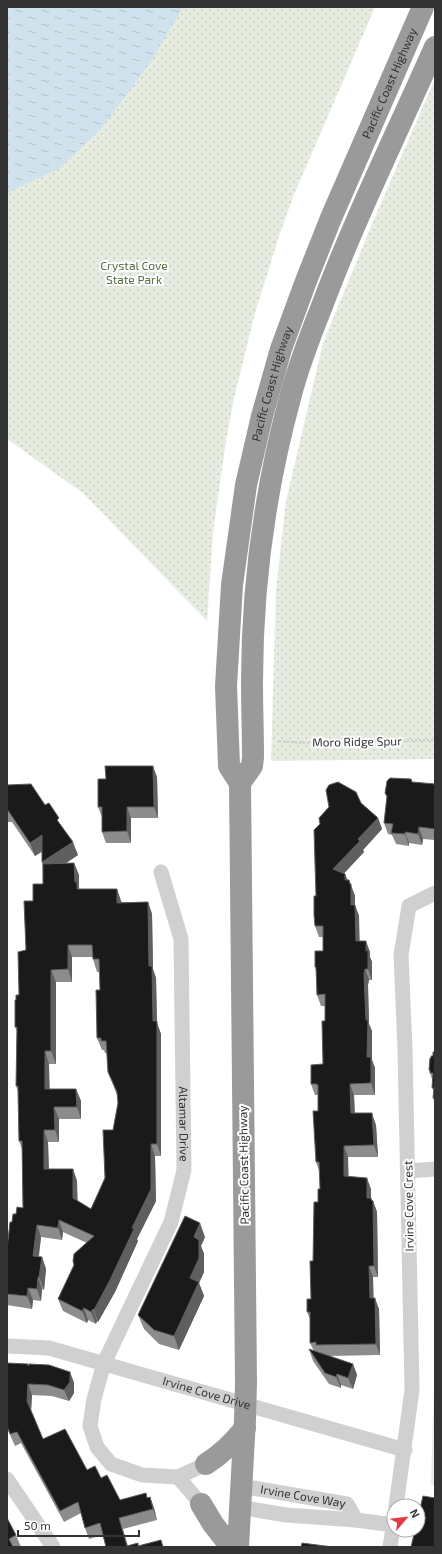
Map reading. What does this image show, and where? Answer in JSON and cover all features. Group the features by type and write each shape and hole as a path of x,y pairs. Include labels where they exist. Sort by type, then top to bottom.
{"highway":[{"name":"Pacific Coast Highway","path":"238,1547 246,1382 240,783 229,766 226,686 232,585 246,485 262,416 281,348 331,218 423,7"},
{"name":"Pacific Coast Highway","path":"240,783 252,766 253,757 252,681 255,606 261,539 272,472 290,397 311,334 337,267 364,203 435,47"},
{"path":"206,1464 231,1446 245,1424"},
{"path":"201,1504 213,1524 231,1547"}],"street":[{"name":"Altamar Drive","path":"104,1363 171,1222 184,1170 181,939 160,872"},
{"name":"Irvine Cove Crest","path":"397,1498 412,1390 408,1171 401,955 409,906 435,893"},
{"path":"408,1171 435,1169"},
{"name":"Irvine Cove Drive","path":"7,1346 49,1348 405,1450"},
{"path":"104,1363 94,1399 90,1426 97,1447 111,1464 142,1475 178,1477 206,1464"},
{"path":"178,1477 201,1504"},
{"path":"7,1479 53,1547"},
{"name":"Irvine Cove Way","path":"240,1496 291,1495 347,1504 356,1520"},
{"name":"Irvine Cove Way","path":"240,1496 286,1515 356,1520 386,1524"}],"path":[{"name":"Moro Ridge Spur","path":"279,741 307,743 435,740"}],"green space":[{"name":"Crystal Cove State Park","path":"7,7 375,7 293,197 255,313 234,398 226,441 213,532 207,621 83,493 7,439"},
{"path":"435,79 435,759 271,761 276,590 286,501 323,343 372,224"},
{"path":"435,1382 435,1486 431,1484"}],"water":[{"path":"7,7 183,7 150,63 101,129 60,168 7,193"}],"building":[{"path":"105,766 153,766 154,807 127,807 127,831 102,832 102,807 98,807 98,779 106,779"},
{"path":"390,778 411,779 412,782 435,784 435,829 419,827 418,834 405,832 405,834 391,833 393,824 384,823 387,796 385,793 387,781"},
{"path":"338,782 356,792 361,803 378,818 358,839 360,841 333,869 345,874 345,880 349,880 351,884 351,905 355,905 356,941 366,941 366,951 368,950 368,969 365,969 364,974 366,1020 368,1020 367,1057 371,1057 371,1083 350,1084 351,1113 372,1113 374,1145 344,1146 344,1176 367,1178 367,1198 371,1198 373,1201 374,1266 369,1266 370,1298 375,1298 376,1344 316,1345 316,1342 310,1343 310,1312 307,1312 307,1299 311,1299 310,1261 313,1261 314,1202 318,1202 318,1189 320,1189 319,1162 316,1162 313,1111 318,1111 318,1085 311,1084 311,1065 323,1064 322,1021 325,1021 325,994 317,995 315,967 315,951 323,951 323,926 315,926 314,896 316,896 314,830 320,824 319,818 329,807 326,790 329,785"},
{"path":"31,784 45,805 49,803 59,818 57,820 73,842 42,862 42,835 30,843 7,809 7,785"},
{"path":"74,863 77,889 117,889 117,903 148,902 149,966 152,966 153,1021 157,1021 157,1144 151,1144 151,1189 132,1228 134,1229 110,1280 94,1310 93,1309 91,1312 84,1308 82,1311 58,1299 74,1265 74,1254 94,1236 59,1220 58,1228 37,1225 33,1256 42,1257 37,1289 28,1288 27,1296 7,1294 7,1249 10,1222 12,1222 13,1214 16,1214 17,1207 23,1208 22,1141 19,1141 18,1086 16,1086 17,1027 15,1027 15,1000 16,995 19,995 18,952 26,950 24,901 33,901 33,884 43,884 43,864","holes":["68,945 92,945 93,959 99,959 100,990 96,990 97,1038 101,1038 101,1041 106,1041 108,1072 117,1092 118,1103 113,1130 103,1130 105,1178 91,1209 73,1198 73,1169 44,1169 44,1130 55,1130 54,1107 77,1107 76,1089 45,1089 45,1051 51,1051 51,970 68,969"]},
{"path":"433,1052 435,1052 435,1098 433,1098 434,1088 432,1088 433,1073 430,1073 429,1070 430,1058 433,1056"},
{"path":"185,1216 200,1223 194,1237 199,1240 199,1258 190,1278 199,1282 174,1336 154,1330 138,1315"},
{"path":"309,1349 353,1364 348,1378 337,1374 336,1377 325,1373"},
{"path":"7,1363 28,1364 28,1366 29,1364 49,1365 70,1372 70,1382 64,1390 48,1385 28,1384 27,1401 43,1439 65,1429 87,1470 95,1466 101,1478 107,1475 120,1500 146,1493 147,1498 150,1497 153,1509 119,1518 127,1546 138,1543 138,1546 161,1540 163,1547 106,1547 100,1523 85,1528 78,1502 60,1511 17,1432 10,1434 7,1426"},
{"path":"423,1496 435,1498 435,1547 411,1547 413,1538 426,1538 426,1498 423,1498"},
{"path":"7,1518 16,1535 9,1539 13,1547 7,1547"},
{"path":"302,1543 333,1547 301,1547"}]}
